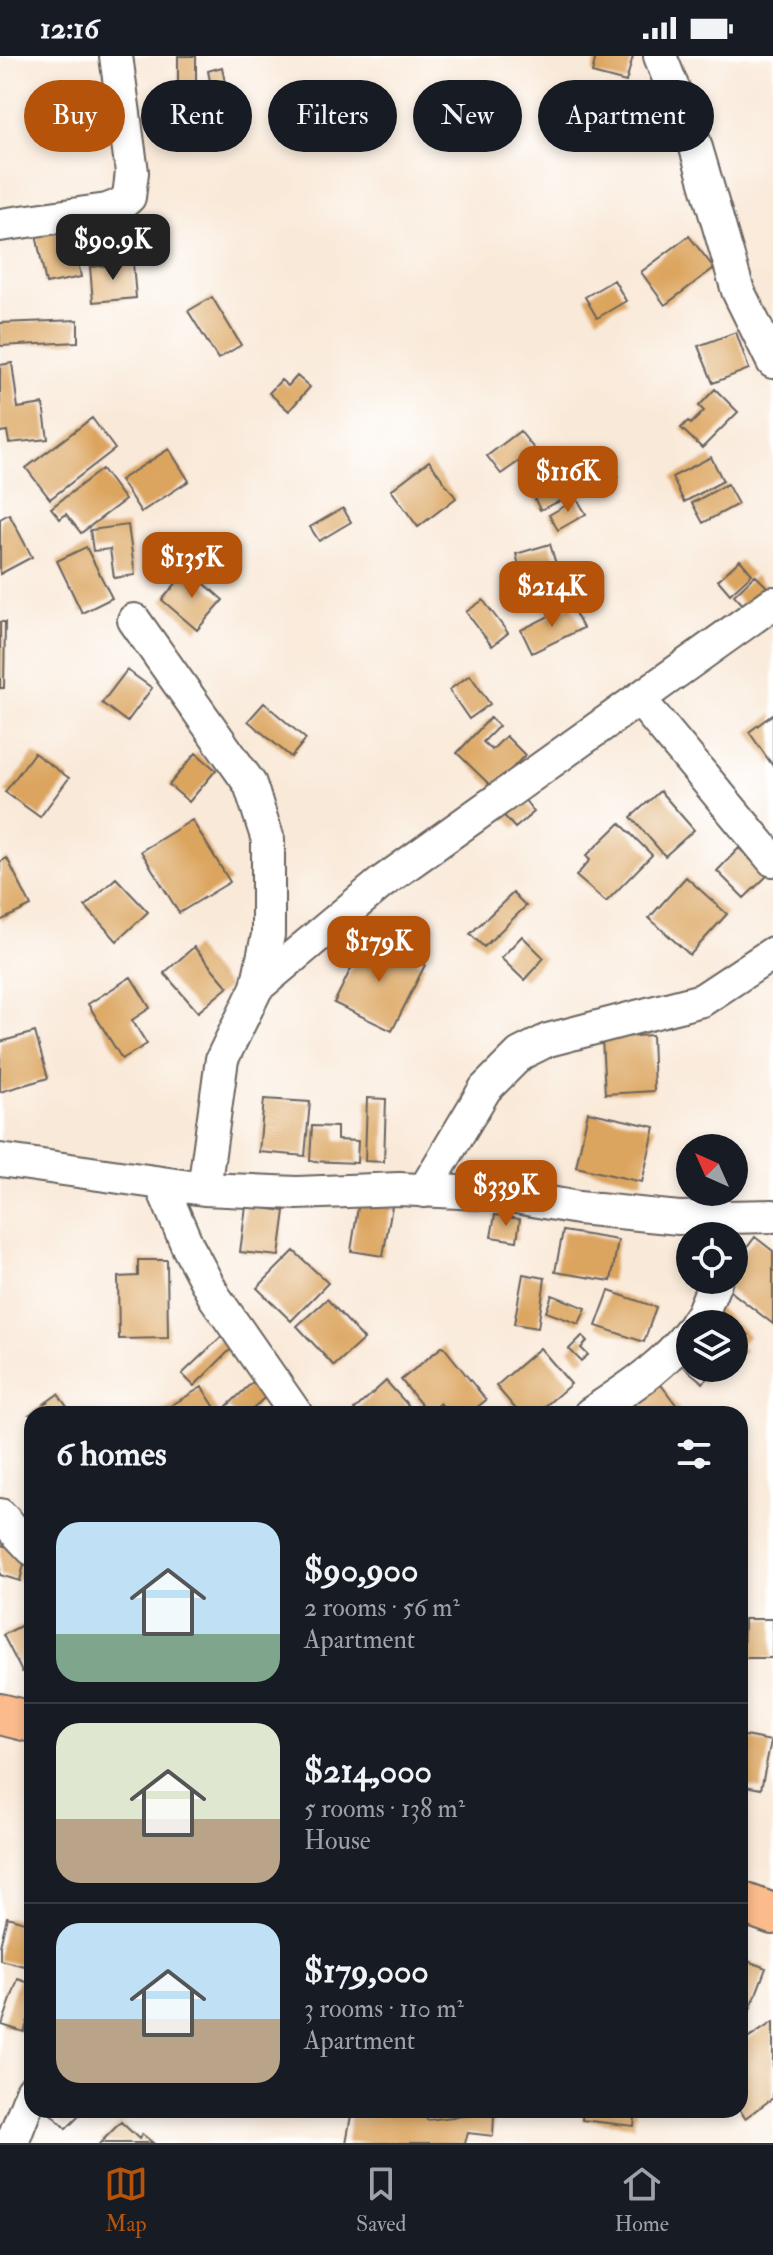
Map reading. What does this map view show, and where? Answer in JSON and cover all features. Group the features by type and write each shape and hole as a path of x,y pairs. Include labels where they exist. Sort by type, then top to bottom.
{"main road":[{"path":"0,1714 24,1720"},
{"path":"748,1905 773,1914"}],"street":[{"path":"0,225 107,210 129,197 132,172 116,56"},
{"path":"660,56 694,141 738,291 773,362"},
{"path":"257,987 381,883 773,603"},
{"path":"134,620 250,784 268,840 268,935 257,987 222,1059 204,1189"},
{"path":"640,700 773,860"},
{"path":"424,1191 485,1089 520,1054 548,1040 702,1000 773,953"},
{"path":"0,1160 204,1189 297,1193 424,1191 499,1194 578,1208 704,1222"},
{"path":"161,1184 188,1247 214,1296 290,1406"},
{"path":"748,1223 773,1216"},
{"path":"602,1406 647,1377 676,1348"},
{"path":"0,1515 24,1540"},
{"path":"12,2143 24,2112"}],"building":[{"path":"178,56 196,56 196,80 178,80"},
{"path":"596,56 633,56 627,80 592,73"},
{"path":"222,67 224,80 210,80 208,71"},
{"path":"71,227 81,277 46,284 36,234"},
{"path":"689,236 714,268 665,305 641,272"},
{"path":"133,263 136,298 93,302 90,267"},
{"path":"614,280 626,301 597,318 585,297"},
{"path":"212,297 241,345 218,359 188,311"},
{"path":"78,320 78,342 0,346 0,323"},
{"path":"736,332 749,369 713,383 698,346"},
{"path":"12,363 18,408 43,404 48,439 9,443 7,431 0,432 0,365"},
{"path":"297,376 310,387 289,411 269,393 281,380 288,386"},
{"path":"715,389 738,412 702,448 681,428 688,421 691,424 704,411 699,406"},
{"path":"92,418 115,449 50,499 26,468"},
{"path":"520,431 535,450 501,474 487,456"},
{"path":"169,449 189,481 141,512 120,480"},
{"path":"609,457 618,477 582,495 573,474"},
{"path":"711,457 723,481 684,502 672,477"},
{"path":"429,461 456,498 418,527 391,490"},
{"path":"102,469 125,500 81,533 66,514 60,519 51,508"},
{"path":"558,479 567,498 540,510 531,491"},
{"path":"727,484 738,504 703,523 692,503"},
{"path":"577,499 586,514 558,530 549,515"},
{"path":"343,508 351,522 319,541 310,527"},
{"path":"9,514 32,557 0,574 0,519"},
{"path":"128,525 135,575 114,578 110,549 93,551 90,530"},
{"path":"550,544 558,571 523,581 516,554"},
{"path":"86,547 112,598 82,613 57,561"},
{"path":"740,560 752,574 730,594 718,580"},
{"path":"188,569 223,600 197,630 162,600"},
{"path":"755,575 767,587 746,608 734,595"},
{"path":"483,600 508,633 492,646 466,612"},
{"path":"571,605 583,628 532,653 521,630"},
{"path":"0,622 5,622 4,688 0,688"},
{"path":"127,670 152,688 127,722 102,703"},
{"path":"470,675 490,704 469,719 449,690"},
{"path":"264,703 306,739 291,757 248,721"},
{"path":"773,714 773,766 749,732"},
{"path":"490,718 499,726 483,742 492,750 506,736 525,755 493,788 457,753"},
{"path":"34,753 69,778 40,817 5,792"},
{"path":"196,753 216,770 189,802 169,785"},
{"path":"660,791 694,830 665,856 631,817"},
{"path":"521,795 534,812 515,828 501,812"},
{"path":"192,820 230,882 179,913 141,851"},
{"path":"620,823 652,855 606,902 576,876 590,860 586,856"},
{"path":"739,848 767,876 744,898 717,871"},
{"path":"7,858 31,906 0,921 0,862"},
{"path":"686,877 727,914 690,955 649,918"},
{"path":"116,878 148,912 117,941 85,906"},
{"path":"513,893 526,906 484,947 470,934"},
{"path":"367,936 425,965 392,1031 334,1003"},
{"path":"522,936 544,958 524,980 501,958"},
{"path":"194,947 228,987 198,1012 164,973"},
{"path":"131,977 150,1008 132,1020 147,1044 122,1059 88,1004"},
{"path":"35,1032 48,1078 0,1092 0,1042"},
{"path":"652,1035 654,1091 605,1094 602,1038"},
{"path":"367,1098 386,1099 384,1162 365,1161"},
{"path":"264,1099 310,1102 305,1156 259,1152"},
{"path":"588,1112 655,1127 642,1182 576,1167"},
{"path":"312,1126 337,1127 337,1140 358,1141 357,1163 310,1161"},
{"path":"359,1201 392,1206 383,1256 351,1251"},
{"path":"246,1206 285,1211 279,1256 240,1252"},
{"path":"495,1215 520,1219 517,1241 491,1237"},
{"path":"563,1231 618,1240 611,1281 555,1272"},
{"path":"755,1237 773,1251 773,1324 734,1294 748,1294 748,1246"},
{"path":"294,1251 328,1283 291,1321 257,1288"},
{"path":"138,1260 167,1260 168,1338 119,1339 118,1277 138,1276"},
{"path":"523,1274 545,1278 538,1328 514,1324"},
{"path":"609,1291 656,1307 644,1342 596,1326"},
{"path":"552,1295 586,1308 579,1324 546,1312"},
{"path":"327,1299 364,1339 334,1366 297,1326"},
{"path":"224,1334 235,1345 194,1386 182,1374"},
{"path":"582,1336 587,1341 581,1348 588,1355 581,1361 569,1349"},
{"path":"443,1346 486,1400 479,1406 442,1406 440,1403 422,1406 401,1380"},
{"path":"540,1348 571,1384 545,1406 513,1406 496,1386"},
{"path":"656,1378 677,1406 617,1406"},
{"path":"255,1380 268,1394 256,1406 227,1406"},
{"path":"386,1381 409,1406 358,1406"},
{"path":"202,1387 214,1406 170,1406"},
{"path":"58,1394 66,1406 41,1406"},
{"path":"0,1545 24,1550 20,1581 0,1575"},
{"path":"748,1619 773,1619 772,1658 748,1658"},
{"path":"24,1624 24,1671 22,1672 3,1635"},
{"path":"748,1737 771,1741 761,1789 748,1787"},
{"path":"7,1917 24,1922 24,1966 0,1960"},
{"path":"748,1961 766,1968 748,2015"},
{"path":"18,1979 24,1981 24,2032 2,2025"},
{"path":"773,2022 773,2098 748,2116 748,2039"},
{"path":"55,2118 77,2118 66,2129"},
{"path":"351,2118 494,2118 493,2136 468,2133 465,2143 346,2143"},
{"path":"582,2118 635,2118 634,2126"},
{"path":"121,2122 139,2139 142,2134 153,2143 100,2143"}]}
